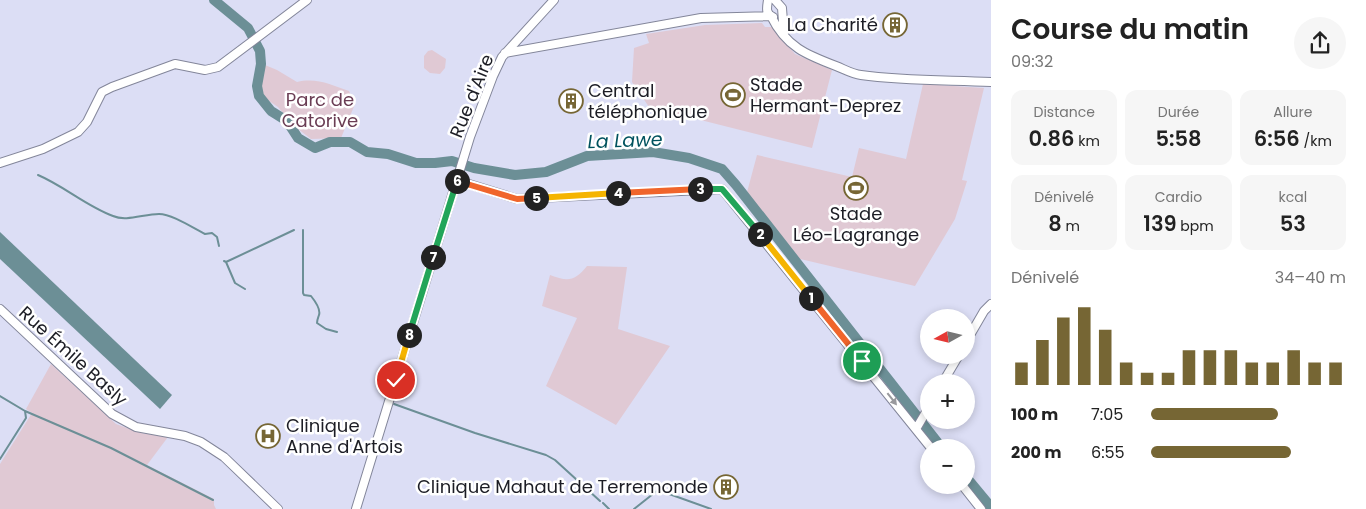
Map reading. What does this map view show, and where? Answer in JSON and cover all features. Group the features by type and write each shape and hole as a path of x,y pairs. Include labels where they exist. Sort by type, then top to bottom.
{"street":[{"path":"0,163 43,149 78,132 87,122 102,92 112,87 175,64 212,70 307,0"},
{"name":"Rue d'Aire","path":"456,180 497,67 505,53 554,0"},
{"path":"505,53 701,18 759,15 769,10 772,2 776,1 781,6 784,35"},
{"path":"769,10 776,17 781,12"},
{"path":"769,10 778,29 798,50 860,75 991,82"},
{"path":"356,509 456,180 517,199 722,189 925,439"},
{"path":"975,326 984,311 991,304"},
{"name":"Rue Émile Basly","path":"0,309 112,414 136,427 185,436 209,446 224,457 278,509"},
{"path":"917,428 920,423"},
{"path":"969,494 981,509"}],"green space":[{"name":"Stade Hermant-Deprez","path":"762,23 765,27 772,27 795,54 832,70 812,148 649,107 632,82 634,48 649,43 646,34 705,25"},
{"path":"432,50 446,59 445,68 440,74 430,73 424,68 424,56 428,51"},
{"name":"Parc de Catorive","path":"265,65 297,82 317,81 349,91 355,104 341,138 311,139 293,125 278,107 262,96 260,88"},
{"name":"Stade Léo-Lagrange","path":"923,84 984,88 962,180 967,181 955,219 915,286 796,258 746,196 757,155 852,177 859,148 906,159"},
{"path":"587,266 627,267 618,329 670,346 616,425 546,386 577,318 542,306 550,275 562,279 571,279 579,275"},
{"path":"51,364 116,424 141,433 168,437 147,465 214,499 216,509 0,509 0,464 32,413 26,409"}],"shaded area":[{"path":"0,232 172,395 160,409 0,259"}],"waterway":[{"name":"La Lawe","path":"214,0 248,28 260,51 261,64 257,86 259,96 271,111 287,121 298,138 315,148 330,142 350,142 367,152 388,154 416,163 452,161 474,168 515,175 546,172 587,156 653,152 689,158 722,169 935,439"},
{"path":"38,175 103,212 118,218 153,214 164,215 205,234 212,233 217,237 219,246"},
{"path":"224,261 226,262 294,230"},
{"path":"303,230 303,293 304,295 311,296 317,305 319,310 317,323 326,329 337,332"},
{"path":"226,262 235,283 245,289"},
{"path":"0,396 25,411 111,448 213,500"},
{"path":"394,404 475,433 546,455 555,460 600,501"},
{"path":"0,459 26,418 25,411"},
{"name":"La Lawe","path":"975,488 991,507"},
{"path":"634,509 658,490 711,509"},
{"path":"603,503 609,509"}],"place":[{"name":"La Charité","path":"895,25"},
{"name":"Stade Hermant-Deprez","path":"733,95"},
{"name":"Central téléphonique","path":"571,101"},
{"name":"Stade Léo-Lagrange","path":"856,188"},
{"name":"Clinique Anne d'Artois","path":"268,436"},
{"name":"Clinique Mahaut de Terremonde","path":"726,487"}],"route":[{"path":"396,380 456,180 517,199 722,189 862,361"}]}
